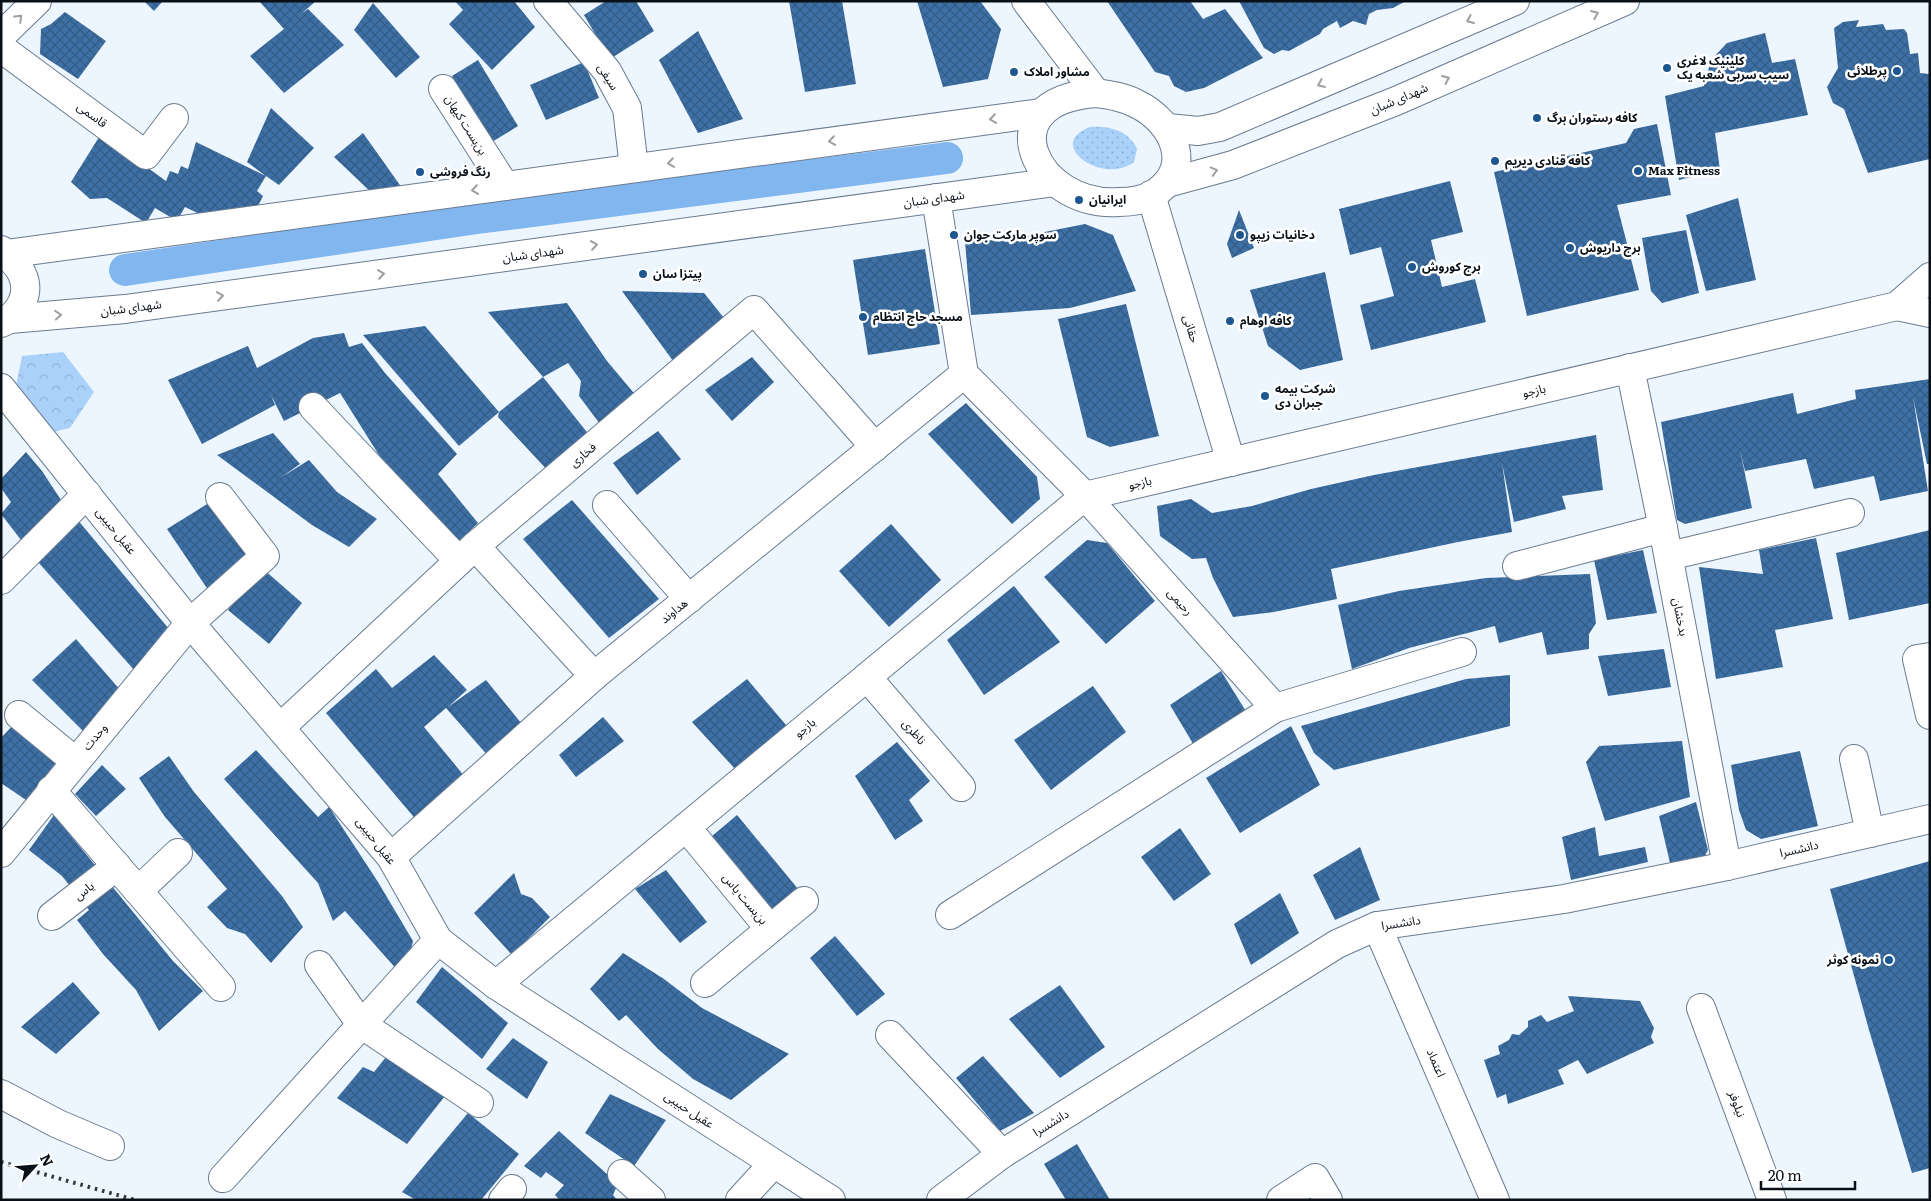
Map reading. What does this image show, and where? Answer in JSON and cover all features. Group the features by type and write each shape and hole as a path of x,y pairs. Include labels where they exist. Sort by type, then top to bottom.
{"street":[{"path":"1,36 37,1"},
{"name":"سیفی","path":"548,1 607,71 627,108 634,168"},
{"path":"1026,1 1096,93"},
{"path":"1168,128 1198,131 1220,127 1515,1"},
{"name":"شهدای شبان","path":"1159,189 1233,165 1387,105 1625,1"},
{"name":"قاسمی","path":"1,48 146,155 174,118"},
{"name":"بن‌بست کیهان","path":"443,89 505,186"},
{"path":"1096,93 1117,96 1136,104 1154,114 1168,128 1176,146 1176,166 1159,189 1132,202 1112,203 1078,195 1055,182 1041,168 1032,150 1032,130 1042,113 1057,101 1076,95 1096,93"},
{"path":"3,252 1042,113"},
{"name":"شهدای شبان","path":"6,321 125,309 1055,182"},
{"name":"حقانی","path":"1159,189 1231,462"},
{"path":"936,198 964,374"},
{"path":"3,252 23,275 25,291 20,307 6,321"},
{"name":"بازجو","path":"496,985 1085,496 1897,306 1930,277"},
{"path":"1897,306 1930,313"},
{"name":"فخاری","path":"281,727 467,554 754,310 875,447"},
{"name":"بدخشان","path":"1630,368 1669,556 1727,866"},
{"name":"هداوند","path":"391,857 594,676 964,374"},
{"name":"رحیمی","path":"964,374 1085,496 1275,708"},
{"name":"عقیل حبیبی","path":"1,388 190,622 391,857 438,940 496,985 831,1200"},
{"path":"313,407 594,676"},
{"path":"1,580 87,494"},
{"name":"وحدت","path":"1,853 190,622 265,556 220,497"},
{"path":"606,504 689,599"},
{"path":"1669,556 1850,513"},
{"path":"1517,566 1663,528"},
{"path":"950,915 1275,708 1462,652"},
{"path":"1930,657 1917,659 1930,715"},
{"name":"ناظری","path":"867,677 961,786"},
{"path":"20,715 75,761"},
{"path":"1854,759 1870,833"},
{"path":"51,790 221,987"},
{"name":"دانشسرا","path":"941,1200 1002,1154 1337,944 1377,926 1564,899 1727,866 1930,819"},
{"name":"بن‌بست یاس","path":"686,827 770,929 705,983"},
{"path":"138,892 178,853"},
{"name":"یاس","path":"52,916 117,866"},
{"path":"770,929 804,901"},
{"name":"اعتماد","path":"1377,926 1495,1200"},
{"path":"223,1178 438,940"},
{"path":"319,965 361,1024 479,1103"},
{"name":"نیلوفر","path":"1701,1008 1772,1200"},
{"path":"890,1034 1002,1154"},
{"path":"1,1094 58,1124 110,1146"},
{"path":"740,1200 773,1164"},
{"path":"622,1174 651,1200"},
{"path":"1281,1200 1315,1178 1328,1200"}],"green space":[{"path":"1090,127 1104,127 1117,130 1129,137 1137,149 1134,162 1121,168 1107,169 1094,166 1083,160 1075,152 1073,143 1077,134"},
{"path":"63,352 94,392 70,428 49,433 15,391 22,356"}],"building":[{"path":"144,1 163,1 154,11"},
{"path":"259,1 316,1 301,14 308,9 344,45 284,93 250,56 284,29"},
{"path":"455,1 514,1 535,27 492,70 449,24 463,10"},
{"path":"606,1 636,1 654,31 610,59 584,15"},
{"path":"789,1 842,1 856,84 805,92"},
{"path":"917,1 980,1 1001,29 988,79 943,87"},
{"path":"1107,1 1190,1 1203,19 1225,9 1263,58 1204,88 1186,92 1174,86 1169,76 1155,72"},
{"path":"1239,1 1406,1 1393,8 1377,10 1369,14 1366,25 1353,21 1340,28 1337,21 1323,29 1320,34 1289,51 1282,50 1274,54 1264,48"},
{"path":"373,3 420,57 396,78 354,30"},
{"path":"65,12 106,41 78,79 40,54 41,29 51,24"},
{"path":"1859,20 1856,27 1883,24 1886,30 1904,29 1907,33 1910,54 1918,53 1920,73 1929,74 1930,159 1868,173 1844,109 1833,103 1827,87 1838,68 1834,28 1843,22"},
{"path":"698,31 743,119 698,133 659,60"},
{"path":"1765,33 1772,63 1795,59 1808,115 1715,133 1720,170 1679,180 1665,96 1704,86 1711,60 1727,43"},
{"path":"478,60 518,126 492,142 452,76"},
{"path":"584,62 599,98 546,120 530,85"},
{"path":"271,108 314,148 279,185 247,162"},
{"name":"برج داریوش","path":"1657,124 1671,195 1617,205 1639,290 1527,316 1494,172 1626,143 1634,129"},
{"path":"363,133 402,188 374,195 334,157"},
{"path":"101,134 166,181 170,171 178,174 181,166 188,169 196,142 266,176 257,191 263,196 255,212 214,221 185,207 177,221 155,208 146,223 107,198 90,199 71,182"},
{"name":"برج کوروش","path":"1450,181 1463,232 1431,240 1442,287 1475,279 1486,322 1371,350 1360,305 1394,296 1381,247 1350,255 1339,209"},
{"path":"1738,198 1756,280 1706,291 1686,215"},
{"name":"دخانیات زیپو","path":"1239,210 1254,248 1232,258 1227,244"},
{"path":"1085,224 1113,235 1136,291 1070,308 971,315 965,241 1004,240"},
{"path":"1686,230 1699,293 1662,303 1651,291 1642,238"},
{"path":"925,249 940,344 868,355 853,260"},
{"path":"1325,272 1343,360 1300,370 1268,346 1250,290"},
{"path":"622,291 704,293 728,323 676,365"},
{"path":"567,303 607,361 638,398 603,428 579,396 581,381 568,363 543,377 488,312"},
{"path":"1126,304 1159,436 1110,447 1087,437 1058,319"},
{"path":"425,326 499,412 459,446 363,335"},
{"path":"344,333 349,347 362,343 385,373 457,454 438,474 478,523 448,551 404,495 340,393 284,421 271,395 275,405 202,444 168,380 248,346 257,368 313,338"},
{"path":"752,357 774,382 732,421 705,390"},
{"path":"543,377 590,436 550,473 498,417 499,412"},
{"path":"1930,379 1930,464 1927,464 1913,397 1928,491 1880,501 1874,476 1814,489 1806,459 1745,471 1740,450 1752,508 1685,524 1677,520 1661,422 1793,393 1797,414 1856,399 1855,390"},
{"path":"966,403 1037,477 1040,499 1012,524 928,434"},
{"path":"658,431 681,459 637,495 613,463"},
{"path":"273,433 300,464 280,478 309,460 337,492 377,519 349,547 312,525 217,455"},
{"path":"1596,435 1603,490 1562,496 1566,509 1514,522 1502,463 1512,532 1331,569 1337,599 1274,612 1233,617 1213,578 1206,558 1192,559 1160,536 1157,506 1191,499 1212,513 1252,506 1311,489 1374,475"},
{"path":"26,452 42,471 61,500 174,635 135,671 38,562 1,514 11,502 1,488 1,479"},
{"path":"572,500 659,599 609,638 523,539"},
{"path":"212,501 262,568 217,603 167,529"},
{"path":"891,524 941,580 889,627 839,571"},
{"path":"1930,530 1930,603 1849,620 1836,553"},
{"path":"1816,538 1833,619 1775,630 1783,667 1716,679 1699,567 1763,574 1759,550"},
{"path":"1087,540 1107,543 1155,601 1106,644 1044,577"},
{"path":"1643,550 1657,613 1607,620 1594,560"},
{"path":"262,568 302,603 269,644 228,610"},
{"path":"1590,574 1596,623 1589,634 1589,649 1547,655 1542,632 1499,643 1495,626 1409,648 1352,669 1338,605 1399,591 1486,578"},
{"path":"1014,586 1060,642 984,695 947,640"},
{"path":"76,639 121,691 86,734 32,680"},
{"path":"1664,649 1671,687 1608,696 1598,656"},
{"path":"434,655 467,690 448,707 486,680 526,729 489,757 446,708 424,727 465,777 418,822 326,713 376,669 392,688"},
{"path":"1221,671 1247,713 1195,747 1170,705"},
{"path":"1510,675 1510,726 1334,770 1314,753 1301,726 1466,679"},
{"path":"747,679 786,725 736,770 692,722"},
{"path":"1093,686 1126,732 1051,790 1014,740"},
{"path":"603,717 624,741 576,777 559,755"},
{"path":"14,724 58,760 26,800 1,783 1,738"},
{"path":"1291,726 1320,785 1240,833 1206,778"},
{"path":"1682,741 1690,797 1605,821 1586,762 1599,746"},
{"path":"897,742 930,781 909,800 923,821 895,840 855,776"},
{"path":"256,750 318,817 329,807 378,882 413,941 409,959 399,972 345,911 333,921 318,883 224,779"},
{"path":"1800,751 1818,826 1761,839 1746,830 1739,810 1731,765"},
{"path":"169,756 194,792 282,896 303,927 271,963 245,934 227,928 207,907 227,889 165,817 139,778"},
{"path":"102,765 126,789 96,816 75,794"},
{"path":"1696,802 1708,850 1699,866 1671,867 1659,816"},
{"path":"54,815 173,961 203,991 159,1031 136,990 103,954 77,920 89,910 62,876 29,850"},
{"path":"737,815 803,895 777,918 711,837"},
{"path":"1595,827 1599,856 1645,847 1648,862 1571,880 1562,837"},
{"path":"1180,828 1211,874 1174,901 1141,857"},
{"path":"1360,847 1380,900 1335,920 1313,875"},
{"name":"نمونه کوثر","path":"1930,861 1930,1168 1912,1173 1869,1030 1830,889"},
{"path":"666,870 707,922 680,943 635,889"},
{"path":"514,873 521,894 532,898 550,917 512,955 474,913"},
{"path":"1280,893 1299,933 1251,965 1234,924"},
{"path":"835,936 885,994 857,1016 810,958"},
{"path":"623,953 664,979 702,1008 789,1054 731,1100 693,1079 658,1049 626,1015 619,1021 590,989"},
{"path":"442,967 508,1023 482,1059 416,1002"},
{"path":"73,982 100,1013 56,1054 21,1027"},
{"path":"1060,985 1105,1047 1060,1078 1009,1019"},
{"path":"1568,996 1640,1001 1654,1028 1651,1037 1654,1043 1587,1074 1578,1060 1558,1070 1564,1084 1508,1104 1506,1094 1497,1098 1484,1060 1500,1054 1498,1046 1509,1040 1512,1034 1519,1035 1528,1027 1528,1021 1541,1015 1547,1022 1574,1011"},
{"path":"513,1038 548,1062 527,1099 486,1069"},
{"path":"983,1056 1034,1113 1000,1131 956,1078"},
{"path":"386,1057 445,1096 407,1144 337,1098 363,1067 374,1072"},
{"path":"610,1094 666,1120 634,1166 585,1133"},
{"path":"468,1113 519,1154 481,1200 416,1200 402,1192"},
{"path":"559,1131 618,1184 613,1195 617,1200 560,1200 555,1195 564,1185 546,1172 541,1178 524,1166"},
{"path":"1077,1144 1110,1200 1066,1200 1044,1164"}],"waterway":[{"path":"125,270 477,218 947,158"}],"railway":[{"path":"1,1162 135,1200"}],"place":[{"name":"کلینیک لاغری سیب سربی شعبه یک","path":"1667,68"},
{"name":"پرطلائی","path":"1897,71"},
{"name":"مشاور املاک","path":"1014,72"},
{"name":"کافه رستوران برگ","path":"1537,118"},
{"name":"کافه قنادی دیریم","path":"1495,161"},
{"name":"Max Fitness","path":"1638,171"},
{"name":"رنگ فروشی","path":"420,172"},
{"name":"ایرانیان","path":"1079,200"},
{"name":"سوپر مارکت جوان","path":"954,235"},
{"name":"دخانیات زیپو","path":"1240,235"},
{"name":"برج داریوش","path":"1570,248"},
{"name":"برج کوروش","path":"1412,267"},
{"name":"پیتزا سان","path":"643,274"},
{"name":"مسجد حاج انتظام","path":"863,317"},
{"name":"کافه اوهام","path":"1230,321"},
{"name":"شرکت بیمه جبران دی","path":"1265,396"},
{"name":"نمونه کوثر","path":"1889,960"}]}
